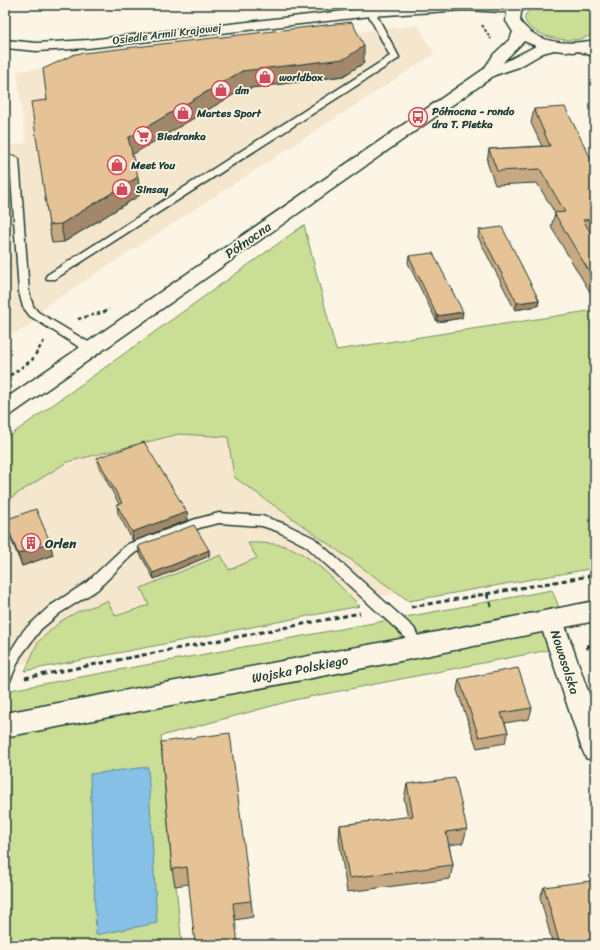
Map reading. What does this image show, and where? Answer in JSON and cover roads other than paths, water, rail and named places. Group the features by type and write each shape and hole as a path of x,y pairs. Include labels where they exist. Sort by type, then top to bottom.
{"street":[{"name":"Osiedle Armii Krajowej","path":"5,44 37,46 88,44 326,10 371,12 465,6 502,8 519,6"},
{"path":"490,72 499,57 517,41 517,27 512,16 519,6"},
{"name":"Osiedle Armii Krajowej","path":"435,8 517,27 529,38 553,46"},
{"path":"490,72 514,64 538,50 553,46 590,48"},
{"name":"Północna","path":"5,408 490,72"},
{"name":"Wojska Polskiego","path":"5,725 416,647 595,611"},
{"name":"Nowosolska","path":"551,620 595,749"}],"lane":[{"path":"51,277 395,57 371,12"},
{"path":"5,160 14,159 24,292 28,307 34,314 91,349"},
{"path":"5,677 10,661 25,637 36,624 48,614 90,588 123,554 132,548 200,522 219,518 262,522 281,527 310,542 409,632 416,647"}],"water":[{"path":"148,767 157,923 96,935 90,774"}],"place":[{"name":"worldbox","path":"265,77"},
{"name":"dm","path":"221,90"},
{"name":"Martes Sport","path":"183,113"},
{"name":"Północna - rondo dra T. Pietka","path":"418,117"},
{"name":"Biedronka","path":"143,136"},
{"name":"Meet You","path":"117,165"},
{"name":"Sinsay","path":"122,189"},
{"name":"Orlen","path":"31,543"}]}
